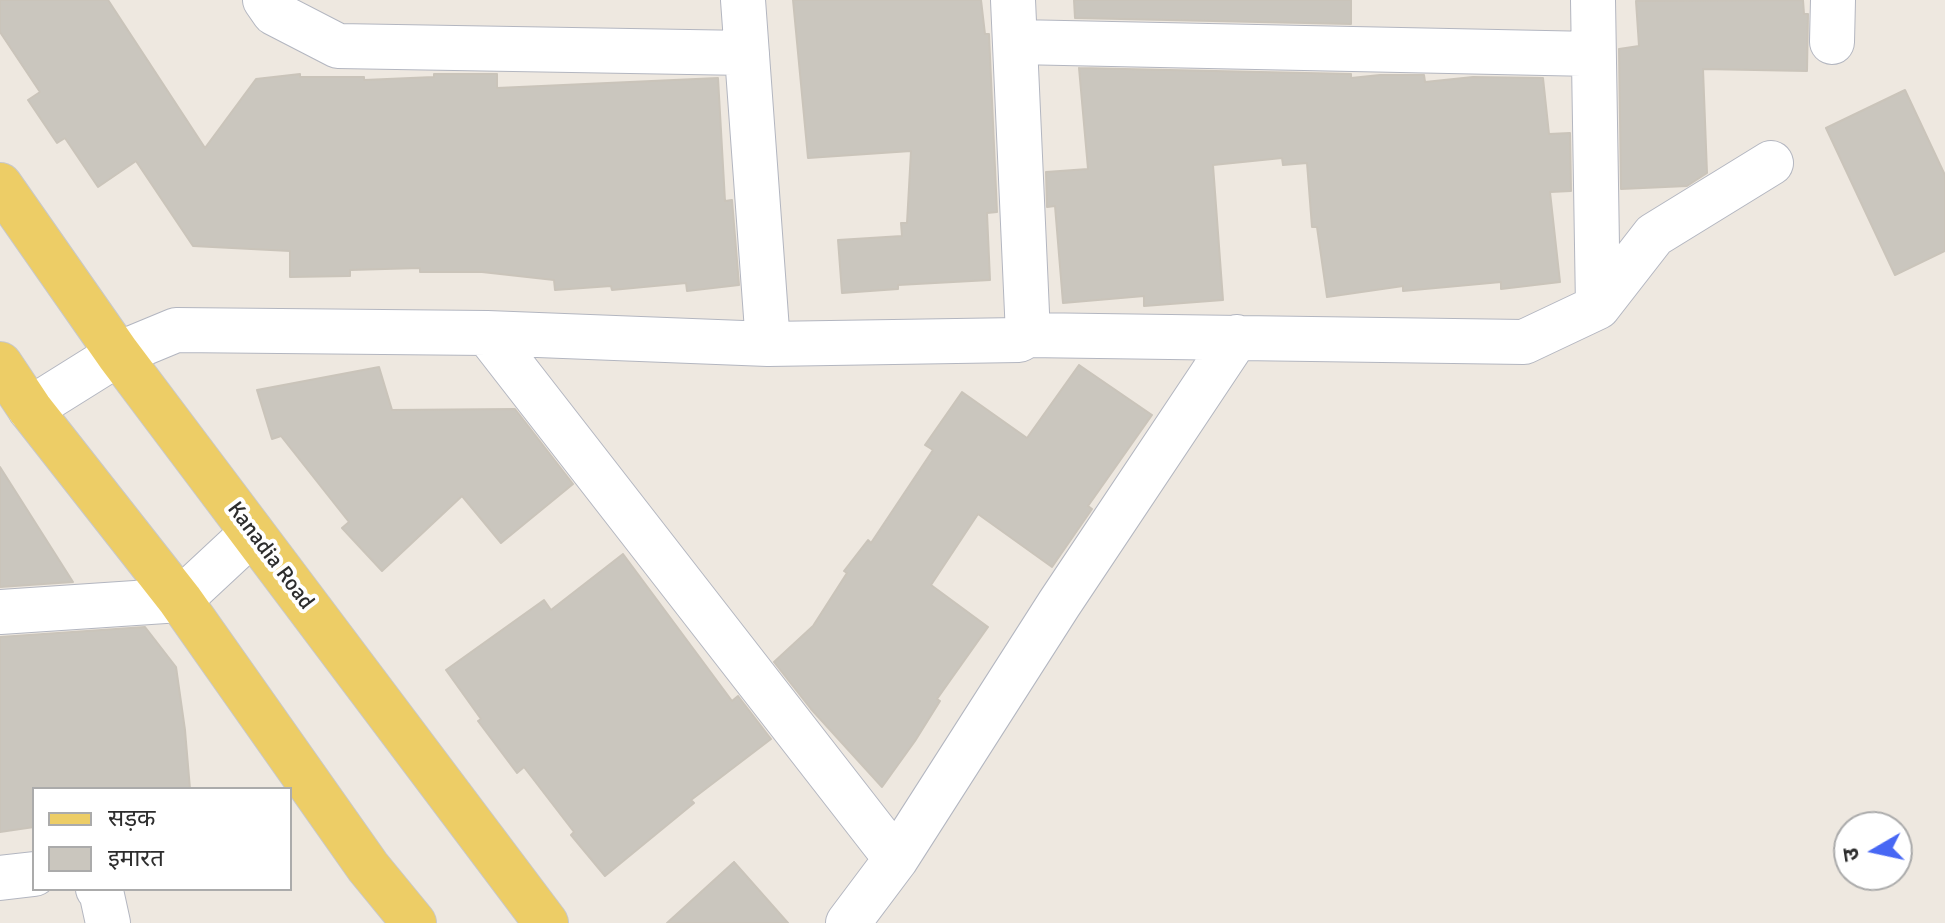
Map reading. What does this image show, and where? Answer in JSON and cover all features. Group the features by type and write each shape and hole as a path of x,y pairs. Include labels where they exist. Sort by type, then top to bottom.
{"main road":[{"name":"Kanadia Road","path":"0,185 118,354 546,923"},
{"path":"0,364 30,409 180,600 368,867 414,923"}],"street":[{"path":"265,0 274,13 338,46 747,53"},
{"path":"743,0 768,344"},
{"path":"1593,0 1598,307"},
{"path":"1028,335 1014,21 1593,54"},
{"path":"30,409 118,354 176,330 487,333 768,344 1019,340 1028,335 1524,342 1598,307 1654,235 1771,163"},
{"path":"487,333 896,859"},
{"path":"848,923 896,859 1059,604 1237,337"},
{"path":"0,612 180,600 252,533"},
{"path":"0,878 32,874"},
{"path":"101,891 108,923"}],"building":[{"path":"0,0 108,0 205,148 256,79 300,74 300,77 364,77 364,80 434,77 434,74 497,74 497,88 718,78 725,201 732,200 739,285 687,291 686,283 612,290 611,286 555,290 554,280 482,272 420,272 420,268 350,270 350,276 290,277 290,251 193,246 136,161 98,187 65,138 57,143 28,100 40,92 0,32"},
{"path":"793,0 981,0 985,34 989,34 997,212 987,213 990,280 898,285 898,289 842,293 838,240 902,236 901,223 907,223 911,151 808,158"},
{"path":"1074,0 1351,0 1351,24 1075,18"},
{"path":"1803,0 1804,14 1808,14 1807,71 1703,69 1707,173 1687,186 1621,189 1619,49 1639,46 1636,1"},
{"path":"1079,68 1351,74 1351,78 1424,75 1425,82 1473,77 1543,78 1549,134 1570,133 1571,191 1550,192 1560,282 1501,289 1501,282 1403,291 1403,286 1327,297 1317,227 1312,227 1307,163 1283,165 1282,158 1213,165 1223,300 1144,306 1144,296 1063,303 1055,206 1047,207 1046,172 1088,169"},
{"path":"1905,90 1945,175 1945,251 1895,275 1826,128"},
{"path":"1079,365 1152,415 1088,506 1092,509 1052,567 978,514 931,585 988,627 937,699 940,701 915,741 882,787 811,709 774,662 813,626 847,573 844,571 868,540 871,543 933,450 925,445 962,392 1027,438"},
{"path":"379,367 392,410 515,409 573,484 501,543 462,496 382,571 342,528 349,522 281,436 272,439 257,390"},
{"path":"0,467 73,582 0,587"},
{"path":"623,554 732,701 738,696 771,739 691,800 694,803 605,876 571,835 574,832 524,767 517,773 478,721 481,719 446,670 544,600 551,610"},
{"path":"145,627 176,667 190,787 32,787 32,827 0,832 0,637"},
{"path":"734,862 788,923 667,923"}]}
